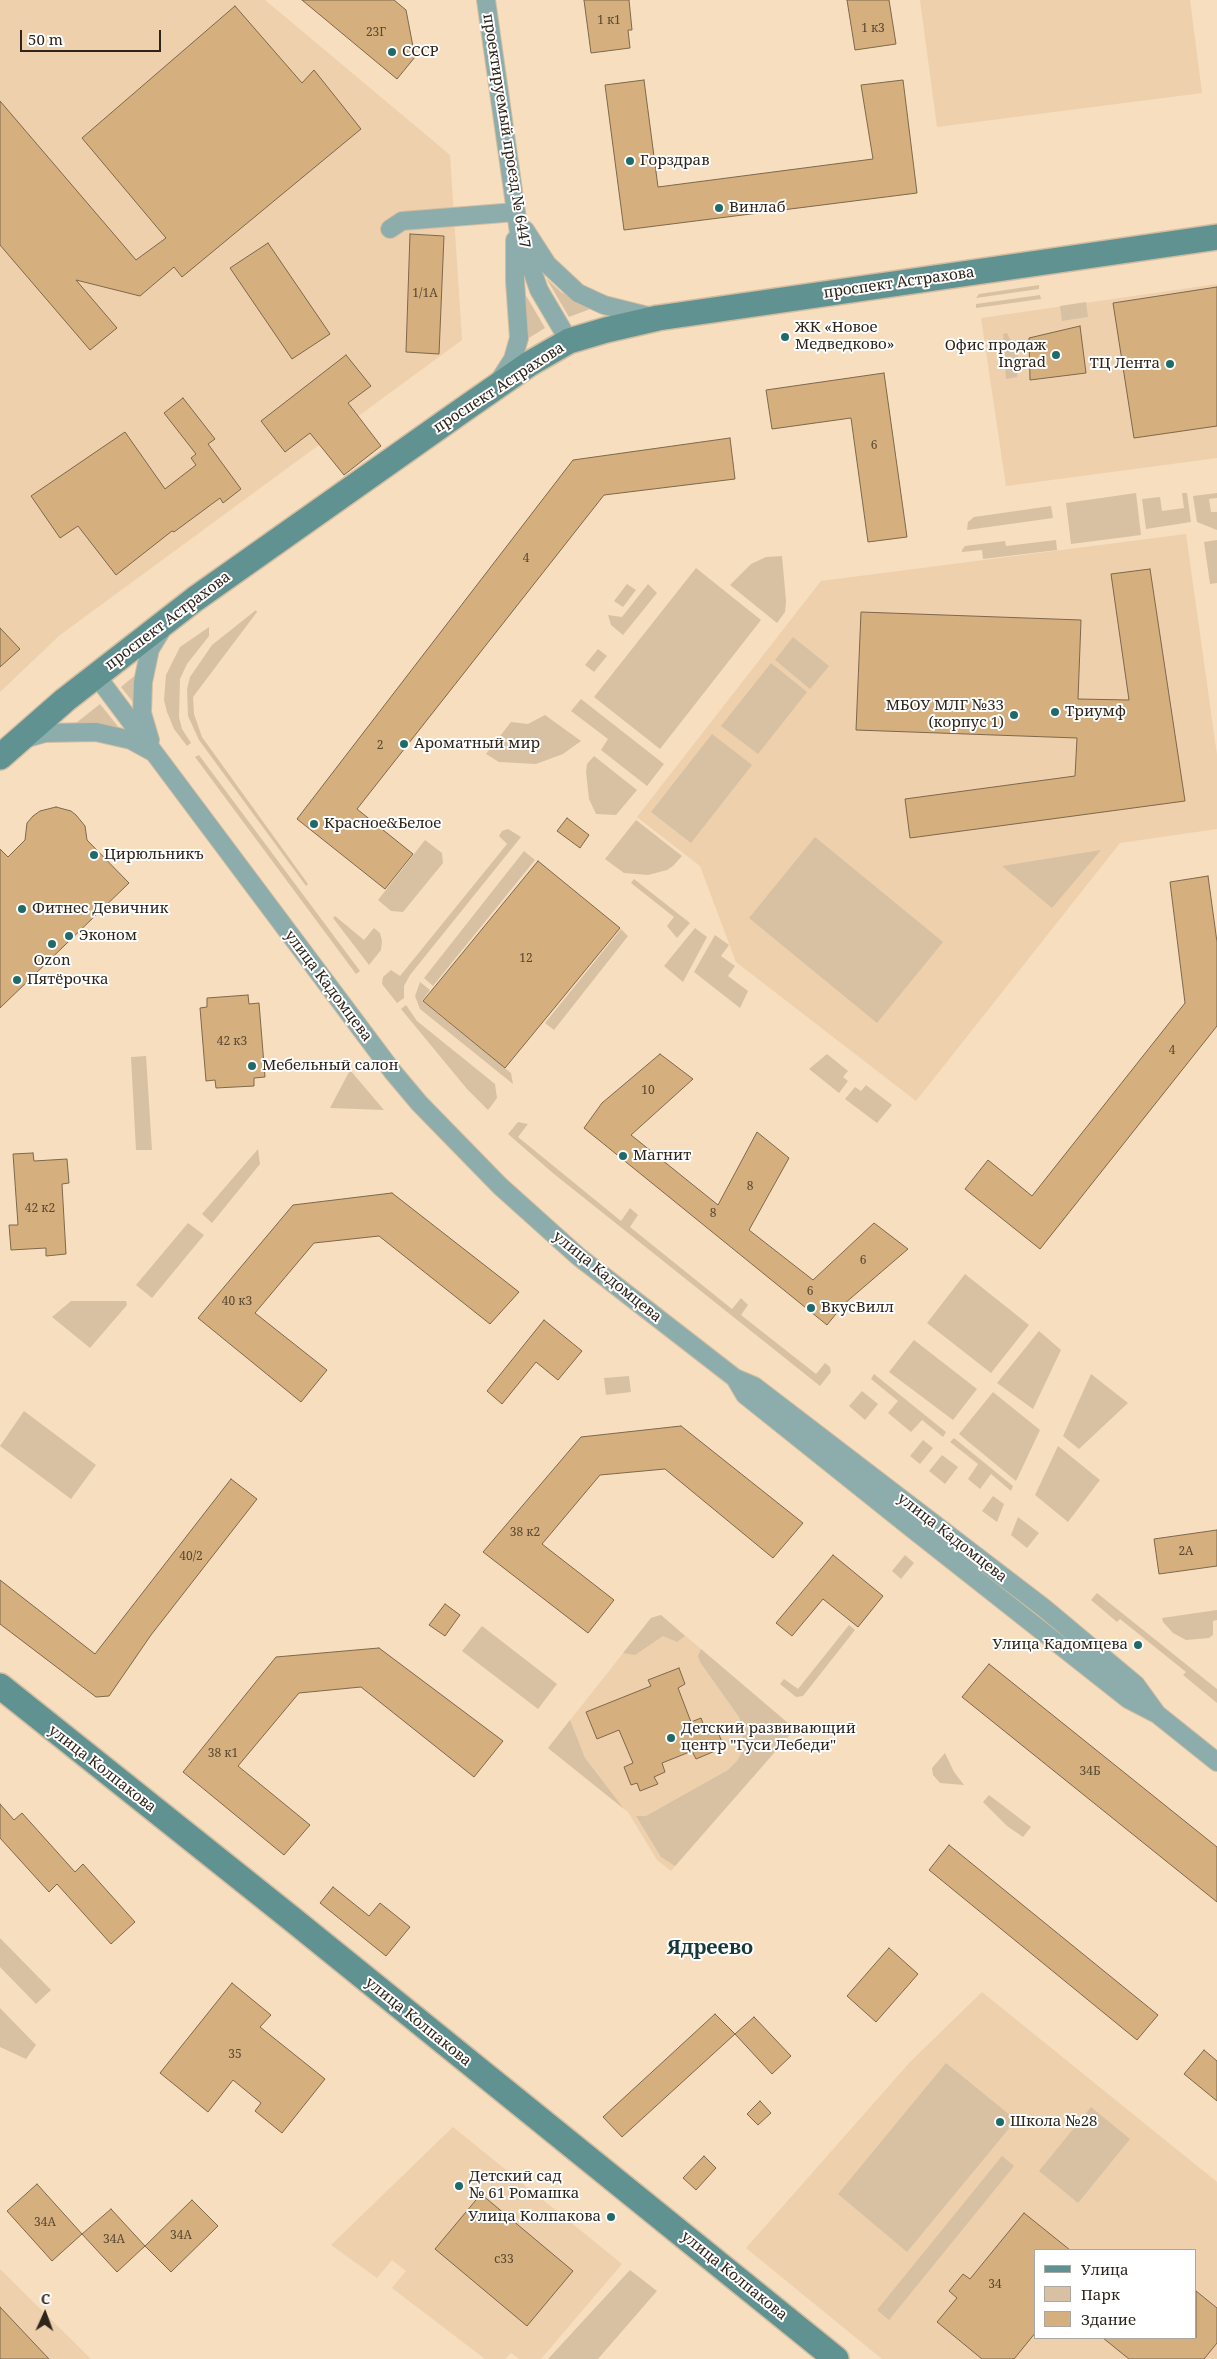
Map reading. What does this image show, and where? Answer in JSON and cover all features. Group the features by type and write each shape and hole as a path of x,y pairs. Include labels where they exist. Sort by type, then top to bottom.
{"street":[{"name":"проектируемый проезд № 6447","path":"486,0 523,249 532,274 569,342"},
{"path":"390,229 402,221 516,212"},
{"path":"516,212 535,249 568,286 604,305 658,318"},
{"path":"489,391 507,371 518,344 514,266 516,212"},
{"name":"проспект Астрахова","path":"8,750 96,675 168,619 489,391 529,364 569,342 606,330 658,318 1217,237"},
{"path":"157,756 145,728 142,713 143,682 150,649 168,619"},
{"name":"улица Кадомцева","path":"96,675 378,1052 419,1103 500,1186 579,1257 735,1378 754,1386 1044,1608 1136,1685 1157,1714 1217,1762"},
{"path":"8,750 45,733 96,732 131,740 157,756"},
{"name":"улица Колпакова","path":"0,1686 292,1919 836,2359"}],"shaded area":[{"path":"0,0 265,0 450,155 462,340 60,635 0,692"},
{"path":"920,0 1190,0 1202,93 937,127"},
{"path":"1217,284 1217,458 1006,486 981,318"},
{"path":"1186,534 1217,755 1217,829 1120,843 916,1101 736,962 700,866 637,817 821,581"},
{"name":"Детский развивающий центр \"Гуси Лебеди\"","path":"661,1615 795,1729 671,1871 657,1860 628,1812 548,1748 651,1618"},
{"name":"Школа №28","path":"982,1992 1217,2182 1217,2359 882,2359 746,2248 910,2062"},
{"name":"Детский сад № 61 Ромашка","path":"453,2127 622,2264 541,2359 519,2359 511,2353 505,2359 485,2359 392,2288 406,2271 392,2260 377,2278 331,2245"},
{"path":"0,2269 91,2359 0,2359"}],"green space":[{"path":"546,278 561,292 590,309 569,317"},
{"path":"520,285 545,328 524,341"},
{"path":"1039,285 1039,289 976,298 979,294"},
{"path":"1040,295 1041,299 976,308 976,304"},
{"path":"1086,302 1088,317 1062,321 1060,306"},
{"path":"1007,333 1018,354 1017,377 1006,379 1003,334"},
{"path":"1136,493 1141,535 1071,544 1066,503"},
{"path":"1182,493 1187,493 1191,522 1146,529 1142,499 1160,497 1162,511 1184,508"},
{"path":"1217,493 1217,498 1209,499 1211,512 1217,512 1217,530 1197,522 1193,496"},
{"path":"1051,506 1053,518 967,530 968,522 974,517"},
{"path":"1056,540 1057,550 983,559 982,550 962,552 965,546 1005,541 1006,546"},
{"path":"1217,540 1217,583 1210,584 1204,542"},
{"path":"782,556 786,601 785,612 777,623 730,585 751,564 766,557"},
{"path":"696,568 761,620 660,749 594,697"},
{"path":"627,584 636,590 623,607 614,601"},
{"path":"648,584 657,593 623,635 611,625 608,615 622,617"},
{"path":"256,610 257,612 193,697 194,714 202,737 308,884 306,886 199,740 188,716 187,689 190,677 212,645"},
{"path":"209,627 209,636 187,664 180,679 179,717 182,729 191,743 187,746 174,729 167,712 164,700 166,675 180,647"},
{"path":"793,637 829,666 810,689 775,660"},
{"path":"598,649 607,656 594,672 585,665"},
{"path":"771,663 807,692 758,754 721,726"},
{"path":"139,672 140,711 121,687"},
{"path":"581,699 664,764 647,786 601,750 608,739 571,711"},
{"path":"100,704 124,734 71,727"},
{"path":"545,715 581,741 563,754 536,764 499,762 486,754 511,722 528,724"},
{"path":"712,734 752,765 691,843 651,812"},
{"path":"199,755 360,971 356,974 195,757"},
{"path":"594,756 637,790 616,815 596,814 589,799 586,772 587,764"},
{"path":"636,820 682,856 673,866 667,870 648,875 624,873 605,859"},
{"path":"508,829 521,837 410,975 404,986 404,998 397,1003 382,984 383,977 391,970 400,976 507,844 499,836 502,831"},
{"path":"815,837 943,942 877,1023 749,918"},
{"path":"425,840 442,853 443,863 403,912 391,911 378,900"},
{"path":"1101,850 1052,908 1002,866"},
{"path":"524,851 535,860 433,986 424,978"},
{"path":"634,879 690,923 677,938 667,926 674,917 631,883"},
{"path":"335,916 364,940 374,928 380,933 382,941 381,950 369,965 333,918"},
{"path":"695,928 707,937 683,982 664,966"},
{"path":"621,929 628,936 554,1030 545,1023"},
{"path":"715,935 729,945 721,956 735,966 728,976 748,991 740,1008 694,972"},
{"path":"420,982 430,990 422,1001 511,1073 513,1084 420,1009 415,996"},
{"path":"406,1005 417,1021 495,1084 497,1098 488,1110 467,1089 401,1009"},
{"path":"827,1054 848,1071 843,1077 848,1081 839,1093 809,1069"},
{"path":"146,1056 152,1150 136,1150 131,1057"},
{"path":"350,1070 384,1110 330,1108"},
{"path":"866,1085 892,1105 877,1123 845,1099 855,1087 861,1091"},
{"path":"518,1122 528,1124 518,1137 621,1221 630,1208 638,1215 630,1227 732,1309 741,1298 748,1305 741,1315 816,1374 825,1363 830,1367 831,1372 820,1386 554,1174 508,1134"},
{"path":"258,1149 260,1164 212,1223 202,1214"},
{"path":"188,1223 204,1235 152,1298 136,1285"},
{"path":"965,1274 1029,1325 991,1373 927,1323"},
{"path":"71,1301 126,1301 127,1305 90,1348 52,1317"},
{"path":"1039,1331 1061,1350 1033,1409 997,1383"},
{"path":"914,1340 977,1389 953,1420 889,1372"},
{"path":"874,1374 946,1432 943,1437 922,1420 911,1432 888,1413 898,1401 871,1379"},
{"path":"1091,1374 1128,1403 1079,1449 1063,1436"},
{"path":"629,1376 631,1392 606,1395 604,1378"},
{"path":"862,1391 878,1404 865,1420 849,1406"},
{"path":"993,1392 1040,1430 1016,1481 959,1434"},
{"path":"24,1411 96,1465 71,1499 0,1446"},
{"path":"954,1438 1013,1486 1011,1491 991,1474 980,1489 968,1479 978,1464 950,1442"},
{"path":"923,1440 933,1448 920,1464 910,1456"},
{"path":"1058,1446 1100,1480 1068,1522 1035,1495"},
{"path":"942,1455 958,1467 945,1484 929,1471"},
{"path":"993,1496 1004,1504 997,1522 982,1511"},
{"path":"1018,1517 1039,1533 1027,1548 1011,1535"},
{"path":"905,1555 914,1563 901,1579 892,1571"},
{"path":"1097,1593 1217,1689 1217,1703 1183,1675 1186,1672 1120,1619 1117,1622 1091,1600"},
{"path":"1217,1610 1217,1620 1213,1621 1213,1635 1209,1638 1186,1640 1173,1633 1163,1622 1162,1618"},
{"path":"661,1615 685,1636 677,1642 663,1636 635,1655 623,1653 651,1618"},
{"path":"849,1625 855,1630 803,1696 796,1697 780,1684 784,1679 798,1689"},
{"path":"482,1626 557,1684 538,1709 462,1651"},
{"path":"701,1649 795,1729 675,1866 661,1857 636,1816 646,1816 728,1770 737,1761 743,1750 743,1729 739,1717 700,1662 698,1656"},
{"path":"570,1720 585,1758 624,1809 548,1748"},
{"path":"945,1753 954,1772 964,1785 940,1783 933,1775 932,1768"},
{"path":"989,1795 1031,1827 1023,1837 1007,1826 983,1802"},
{"path":"0,1938 51,1990 36,2004 0,1967"},
{"path":"0,2008 36,2045 26,2059 0,2047"},
{"path":"946,2063 1016,2120 907,2252 838,2194"},
{"path":"1091,2107 1130,2139 1078,2203 1039,2171"},
{"path":"1002,2156 1014,2166 889,2320 877,2310"},
{"path":"630,2270 657,2291 598,2359 548,2359"}],"building":[{"path":"302,0 394,0 406,10 415,57 397,79"},
{"path":"584,0 629,0 632,30 628,30 630,48 591,53"},
{"path":"847,0 889,0 896,44 855,50"},
{"path":"235,6 302,83 314,70 361,129 182,277 174,267 140,296 76,280 117,328 90,350 0,245 0,101 136,260 166,238 82,138"},
{"path":"644,80 658,187 873,159 861,85 903,80 917,193 624,230 605,85"},
{"path":"410,234 444,236 439,354 406,352"},
{"path":"268,243 330,334 292,359 230,268"},
{"name":"ТЦ Лента","path":"1217,287 1217,426 1134,438 1113,303"},
{"name":"Офис продаж Ingrad","path":"1080,326 1086,373 1030,380 1029,338"},
{"path":"346,355 371,386 348,403 381,446 344,475 310,433 285,452 261,421"},
{"path":"884,373 907,537 868,542 851,418 772,429 766,390"},
{"path":"183,398 215,439 208,444 241,489 223,503 220,498 174,532 172,531 116,575 78,526 60,538 31,496 125,432 165,489 196,465 191,458 196,454 164,413"},
{"path":"730,438 735,479 604,495 357,809 413,854 385,889 297,819 573,460"},
{"name":"МБОУ МЛГ №33 (корпус 1)","path":"1150,569 1185,801 910,838 905,799 1075,776 1077,738 856,730 861,612 1081,620 1078,699 1129,700 1111,574"},
{"path":"0,628 20,649 0,667"},
{"path":"56,807 71,811 76,815 85,826 87,840 129,883 0,1008 0,849 8,857 25,840 27,823 33,816 40,811"},
{"path":"567,818 589,835 580,848 557,831"},
{"path":"538,861 620,928 505,1068 423,1001"},
{"path":"1208,876 1217,942 1217,1026 1040,1249 965,1189 988,1160 1032,1196 1185,1003 1170,882"},
{"path":"248,995 249,1004 259,1003 265,1077 254,1078 254,1086 216,1088 215,1080 206,1081 200,1008 207,1007 207,998"},
{"path":"660,1054 693,1079 631,1135 718,1205 757,1132 789,1158 749,1230 813,1280 874,1223 908,1249 844,1304 827,1325 584,1128 602,1103"},
{"path":"33,1153 34,1161 67,1159 69,1183 62,1184 66,1254 46,1256 46,1248 11,1250 9,1225 18,1225 13,1154"},
{"path":"392,1193 519,1292 490,1324 379,1236 314,1243 255,1313 327,1370 301,1402 198,1318 293,1205"},
{"path":"544,1320 582,1351 558,1380 536,1362 502,1404 487,1391"},
{"path":"681,1426 803,1523 773,1558 665,1469 600,1475 542,1544 614,1600 588,1633 483,1552 581,1437"},
{"path":"231,1479 257,1499 151,1635 109,1696 96,1697 0,1624 0,1580 95,1654"},
{"path":"1217,1530 1217,1566 1159,1574 1154,1539"},
{"path":"833,1555 883,1596 858,1627 823,1599 792,1636 776,1623"},
{"path":"445,1604 460,1615 445,1636 429,1625"},
{"path":"379,1648 503,1741 474,1777 361,1687 299,1693 238,1766 310,1825 284,1855 183,1772 276,1657"},
{"path":"989,1664 1217,1847 1217,1902 962,1697"},
{"path":"679,1668 685,1684 678,1688 691,1722 701,1718 705,1729 715,1725 722,1742 713,1746 715,1751 696,1759 692,1751 662,1763 665,1772 654,1777 658,1784 640,1791 637,1783 631,1785 624,1767 633,1763 619,1730 597,1739 586,1712 651,1686 648,1680"},
{"path":"0,1804 14,1820 22,1813 75,1872 83,1864 135,1922 111,1944 57,1884 49,1892 0,1838"},
{"path":"949,1845 1158,2015 1137,2040 929,1870"},
{"path":"333,1887 369,1916 380,1903 410,1927 386,1956 320,1903"},
{"path":"889,1948 918,1974 876,2022 847,1996"},
{"path":"232,1983 271,2015 260,2027 325,2079 282,2133 255,2111 261,2103 233,2080 208,2112 160,2073"},
{"path":"715,2014 735,2034 622,2137 603,2117"},
{"path":"754,2017 791,2056 772,2074 735,2034"},
{"path":"1204,2050 1217,2061 1217,2101 1184,2074"},
{"path":"760,2101 771,2113 758,2125 747,2114"},
{"path":"704,2156 716,2168 696,2190 683,2178"},
{"path":"37,2184 82,2234 52,2261 7,2211"},
{"path":"481,2194 573,2271 527,2326 435,2249"},
{"path":"192,2200 218,2226 171,2272 145,2246"},
{"path":"111,2209 145,2246 117,2272 82,2234"},
{"path":"1024,2213 1069,2249 1034,2249 1034,2334 1014,2359 982,2359 937,2322 957,2298 949,2291 963,2274 970,2279"},
{"path":"1197,2292 1217,2308 1217,2343 1204,2359 1129,2359 1104,2339 1197,2339"},
{"path":"0,2307 49,2359 0,2359"}],"place":[{"name":"СССР","path":"392,52"},
{"name":"Горздрав","path":"630,161"},
{"name":"Винлаб","path":"719,208"},
{"name":"ЖК «Новое Медведково»","path":"785,337"},
{"name":"Офис продаж Ingrad","path":"1056,355"},
{"name":"ТЦ Лента","path":"1170,364"},
{"name":"Триумф","path":"1055,712"},
{"name":"МБОУ МЛГ №33 (корпус 1)","path":"1014,715"},
{"name":"Ароматный мир","path":"404,744"},
{"name":"Красное&Белое","path":"314,824"},
{"name":"Цирюльникъ","path":"94,855"},
{"name":"Фитнес Девичник","path":"22,909"},
{"name":"Эконом","path":"69,936"},
{"name":"Ozon","path":"52,944"},
{"name":"Пятёрочка","path":"17,980"},
{"name":"Мебельный салон","path":"252,1066"},
{"name":"Магнит","path":"623,1156"},
{"name":"ВкусВилл","path":"811,1308"},
{"name":"Улица Кадомцева","path":"1138,1645"},
{"name":"Детский развивающий центр \"Гуси Лебеди\"","path":"671,1738"},
{"name":"Школа №28","path":"1000,2122"},
{"name":"Детский сад № 61 Ромашка","path":"459,2186"},
{"name":"Улица Колпакова","path":"611,2217"}],"district":[{"name":"Ядреево","path":"710,1948"}]}
